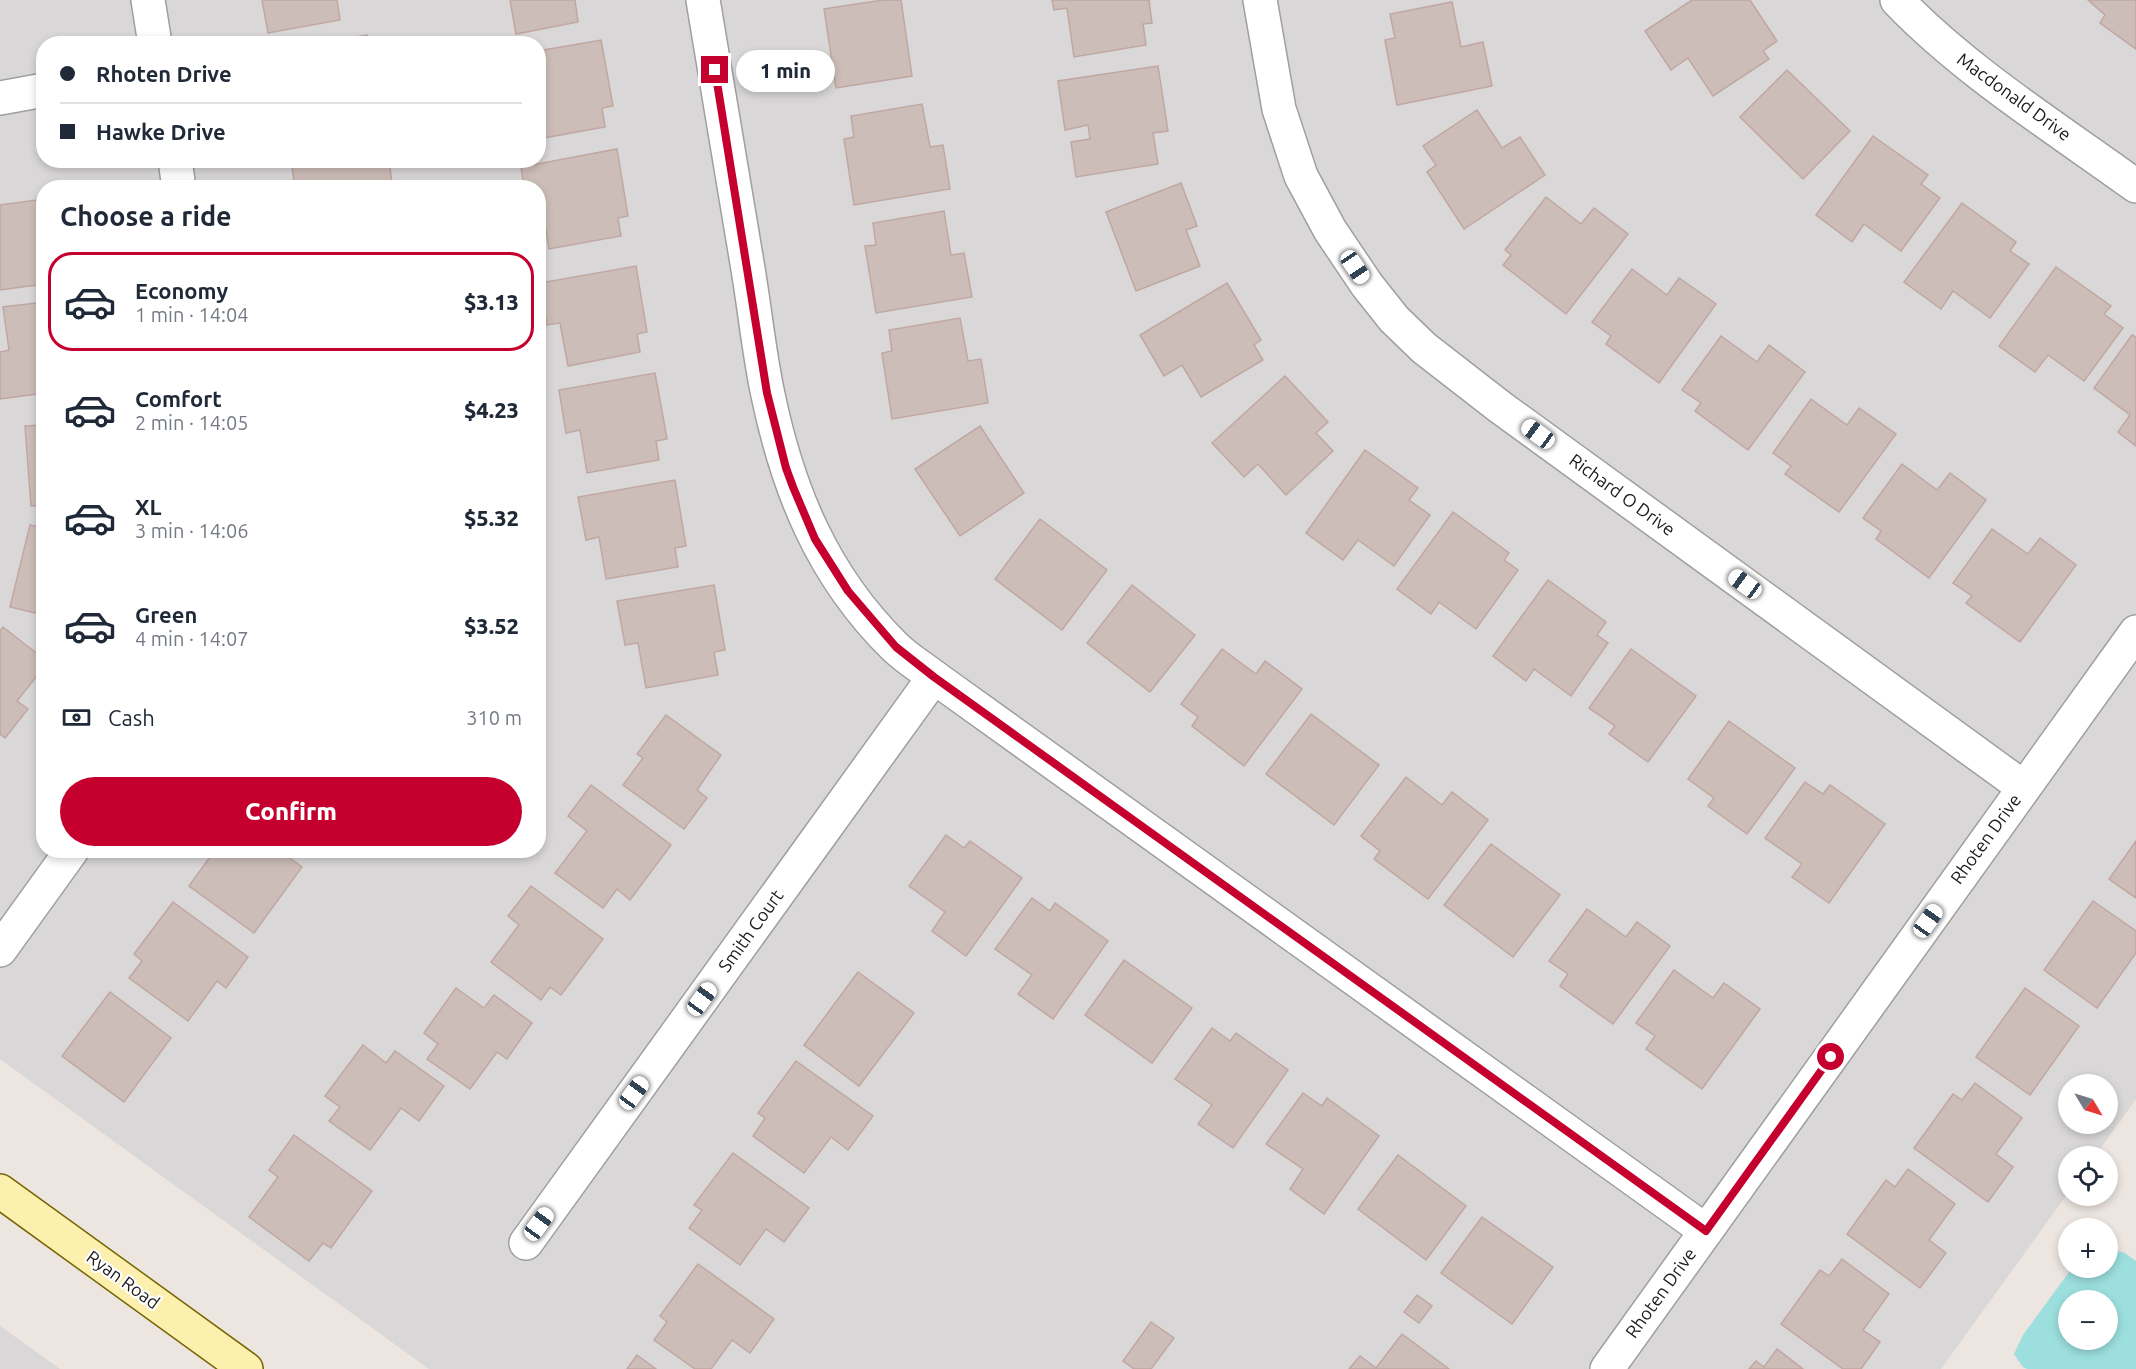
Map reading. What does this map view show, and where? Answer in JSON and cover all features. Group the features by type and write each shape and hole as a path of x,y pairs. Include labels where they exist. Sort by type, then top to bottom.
{"main road":[{"name":"Ryan Road","path":"0,1191 246,1369"}],"street":[{"path":"148,0 154,36"},
{"path":"704,0 767,393 786,468 800,506 815,539 848,591 896,647 934,677 1706,1231"},
{"name":"Richard O Drive","path":"1260,0 1280,109 1301,176 1330,230 1394,320 1424,348 1500,407 2023,787"},
{"name":"Macdonald Drive","path":"1898,0 1924,28 1969,66 2136,186"},
{"path":"0,98 36,91"},
{"name":"Rhoten Drive","path":"1607,1369 2136,632"},
{"name":"Smith Court","path":"526,1243 934,677"},
{"path":"0,950 66,858"}],"shaded area":[{"path":"0,0 2136,0 2136,1099 2118,1124 2118,1074 2058,1074 2058,1134 2111,1134 2102,1146 2058,1146 2059,1206 1941,1369 429,1369 0,1059"},
{"path":"0,1326 60,1369 0,1369"}],"water":[{"path":"2118,1251 2125,1253 2136,1261 2136,1369 2027,1369 2022,1366 2014,1354 2023,1335 2065,1278 2118,1278"}],"building":[{"path":"262,0 337,0 340,20 268,33"},
{"path":"510,0 575,0 578,22 516,34"},
{"path":"883,0 901,0 912,76 836,88 824,9"},
{"path":"1052,0 1149,0 1152,23 1143,24 1146,45 1074,57 1067,8 1054,10"},
{"path":"1692,0 1750,0 1777,41 1763,51 1769,59 1713,96 1688,58 1671,70 1645,31"},
{"path":"2088,0 2136,0 2136,49 2100,23 2105,15"},
{"path":"1452,2 1461,47 1483,42 1492,86 1397,105 1385,40 1395,38 1390,14"},
{"path":"601,40 613,106 602,108 605,127 546,138 546,50"},
{"path":"1158,66 1168,131 1153,133 1158,164 1076,177 1071,142 1090,139 1088,125 1065,130 1058,81"},
{"path":"1787,70 1850,131 1803,179 1740,117"},
{"path":"922,104 930,147 943,145 950,189 854,205 844,139 854,137 851,116"},
{"path":"1477,110 1502,148 1520,137 1545,175 1464,229 1427,172 1436,165 1423,146"},
{"path":"1873,136 1928,175 1921,184 1940,198 1901,251 1864,224 1852,242 1816,215"},
{"path":"617,149 628,216 618,218 621,236 549,249 546,231 546,180 523,180 521,168 546,168 546,162"},
{"path":"292,168 390,168 392,180 294,180"},
{"path":"1181,183 1197,226 1186,230 1200,266 1136,291 1106,212"},
{"path":"1546,197 1581,224 1594,208 1628,234 1566,314 1503,265 1511,255 1505,250"},
{"path":"36,200 36,285 0,290 0,205"},
{"path":"1962,203 2016,242 2010,251 2029,264 1990,318 1953,291 1941,309 1904,282"},
{"path":"944,211 951,255 964,253 972,297 876,313 865,246 876,245 873,223"},
{"path":"636,266 647,332 637,334 640,352 568,366 560,323 547,325 546,282"},
{"path":"2056,267 2111,306 2104,314 2123,328 2084,381 2048,355 2035,372 1999,346"},
{"path":"1632,269 1667,295 1679,278 1716,304 1659,383 1606,344 1611,336 1592,322"},
{"path":"1227,283 1261,340 1254,345 1263,360 1201,397 1182,365 1164,376 1140,335"},
{"path":"36,303 36,394 0,399 0,352 9,350 3,307"},
{"path":"960,318 968,361 981,359 988,403 892,419 882,353 892,351 889,330"},
{"path":"2132,335 2136,337 2136,446 2118,432 2130,415 2094,388"},
{"path":"1721,336 1757,362 1769,345 1805,372 1748,450 1695,411 1701,403 1682,390"},
{"path":"655,373 667,439 656,441 659,460 587,473 580,430 566,433 559,390"},
{"path":"1285,376 1328,422 1316,433 1333,451 1286,495 1258,464 1244,477 1212,443"},
{"path":"1811,399 1847,425 1859,408 1896,434 1839,512 1785,474 1791,466 1773,453"},
{"path":"36,425 36,506 31,506 25,426"},
{"path":"980,426 1024,493 960,536 915,469"},
{"path":"1365,450 1418,488 1409,500 1430,515 1394,566 1358,540 1343,560 1306,533"},
{"path":"1902,464 1937,490 1950,473 1986,500 1929,578 1876,539 1881,531 1863,518"},
{"path":"675,480 686,546 675,548 678,567 606,579 599,537 586,540 578,497"},
{"path":"1453,512 1509,553 1504,560 1518,570 1476,629 1439,602 1431,614 1397,589"},
{"path":"1040,519 1107,570 1062,630 995,579"},
{"path":"30,525 36,526 36,613 10,607"},
{"path":"1992,529 2028,554 2040,538 2076,565 2020,642 1966,603 1972,596 1953,583"},
{"path":"1548,580 1606,622 1597,635 1608,643 1571,696 1534,669 1526,681 1493,656"},
{"path":"714,585 725,650 714,652 718,675 646,688 638,643 625,645 617,601"},
{"path":"1132,585 1195,635 1150,692 1087,643"},
{"path":"3,627 36,653 36,677 17,701 28,709 5,738 0,734 0,631"},
{"path":"1222,649 1256,674 1265,661 1302,689 1244,766 1192,726 1198,717 1181,704"},
{"path":"1631,649 1696,696 1648,762 1609,734 1615,726 1589,708"},
{"path":"1311,714 1379,765 1334,825 1266,774"},
{"path":"666,715 721,755 697,790 707,798 684,829 623,785 643,758 637,754"},
{"path":"1729,721 1795,768 1747,834 1708,806 1714,798 1688,779"},
{"path":"1406,777 1442,805 1452,792 1488,820 1428,899 1374,859 1380,851 1361,836"},
{"path":"1805,782 1823,794 1830,785 1885,824 1829,903 1792,877 1802,864 1765,838"},
{"path":"591,785 671,845 630,900 617,889 603,908 555,873 587,831 568,816"},
{"path":"946,835 964,848 970,841 1022,878 966,956 932,931 945,912 909,886"},
{"path":"2136,841 2136,898 2109,879"},
{"path":"1491,844 1560,895 1513,957 1444,905"},
{"path":"209,858 289,858 302,867 254,933 189,886"},
{"path":"531,886 603,939 561,995 550,987 541,1000 491,962 519,925 508,916"},
{"path":"1032,898 1050,911 1055,903 1108,941 1053,1019 1018,994 1032,975 995,949"},
{"path":"2093,901 2136,931 2136,953 2097,1008 2044,970"},
{"path":"173,902 248,957 226,988 217,981 188,1021 129,978 142,961 134,954"},
{"path":"1587,909 1626,937 1637,922 1670,946 1613,1024 1560,986 1568,974 1549,961"},
{"path":"1124,960 1192,1008 1152,1063 1085,1015"},
{"path":"1674,970 1713,998 1724,983 1760,1009 1702,1089 1646,1049 1655,1036 1636,1023"},
{"path":"858,972 914,1013 859,1086 804,1045"},
{"path":"456,988 484,1008 494,995 532,1023 507,1059 497,1052 470,1089 427,1059 438,1044 424,1033"},
{"path":"2025,988 2079,1026 2030,1095 1976,1057"},
{"path":"110,992 171,1038 124,1102 62,1056"},
{"path":"1212,1028 1230,1041 1236,1033 1288,1070 1233,1148 1198,1124 1212,1105 1175,1079"},
{"path":"363,1045 386,1063 395,1051 444,1086 419,1121 401,1108 370,1150 329,1121 340,1107 325,1096"},
{"path":"796,1061 873,1116 848,1150 831,1137 804,1173 753,1136 765,1118 758,1113"},
{"path":"1975,1083 2022,1118 1996,1154 2013,1167 1988,1202 1914,1148 1953,1094 1962,1100"},
{"path":"1303,1093 1322,1106 1327,1098 1379,1136 1324,1214 1290,1189 1303,1169 1266,1144"},
{"path":"294,1135 372,1191 331,1248 323,1243 309,1261 249,1217 278,1177 269,1170"},
{"path":"733,1153 809,1208 784,1242 766,1229 740,1265 689,1228 702,1210 694,1205"},
{"path":"1398,1155 1466,1206 1426,1260 1358,1209"},
{"path":"1908,1169 1955,1204 1929,1240 1946,1253 1920,1288 1847,1234 1886,1180 1895,1187"},
{"path":"1482,1217 1553,1267 1512,1324 1441,1273"},
{"path":"1842,1259 1889,1294 1863,1330 1880,1342 1861,1369 1843,1369 1781,1324 1820,1270 1829,1276"},
{"path":"698,1264 774,1319 750,1353 732,1340 711,1369 695,1369 654,1340 667,1322 660,1316"},
{"path":"1417,1295 1432,1306 1419,1323 1404,1312"},
{"path":"1151,1322 1174,1338 1151,1369 1134,1369 1123,1361"},
{"path":"1402,1334 1449,1369 1349,1369 1360,1356 1376,1368"},
{"path":"1777,1349 1803,1369 1749,1369 1756,1361 1764,1367"},
{"path":"637,1355 656,1369 627,1369"}],"route":[{"path":"715,70 767,393 786,468 815,539 848,591 896,647 934,677 1706,1231 1831,1057"}]}
